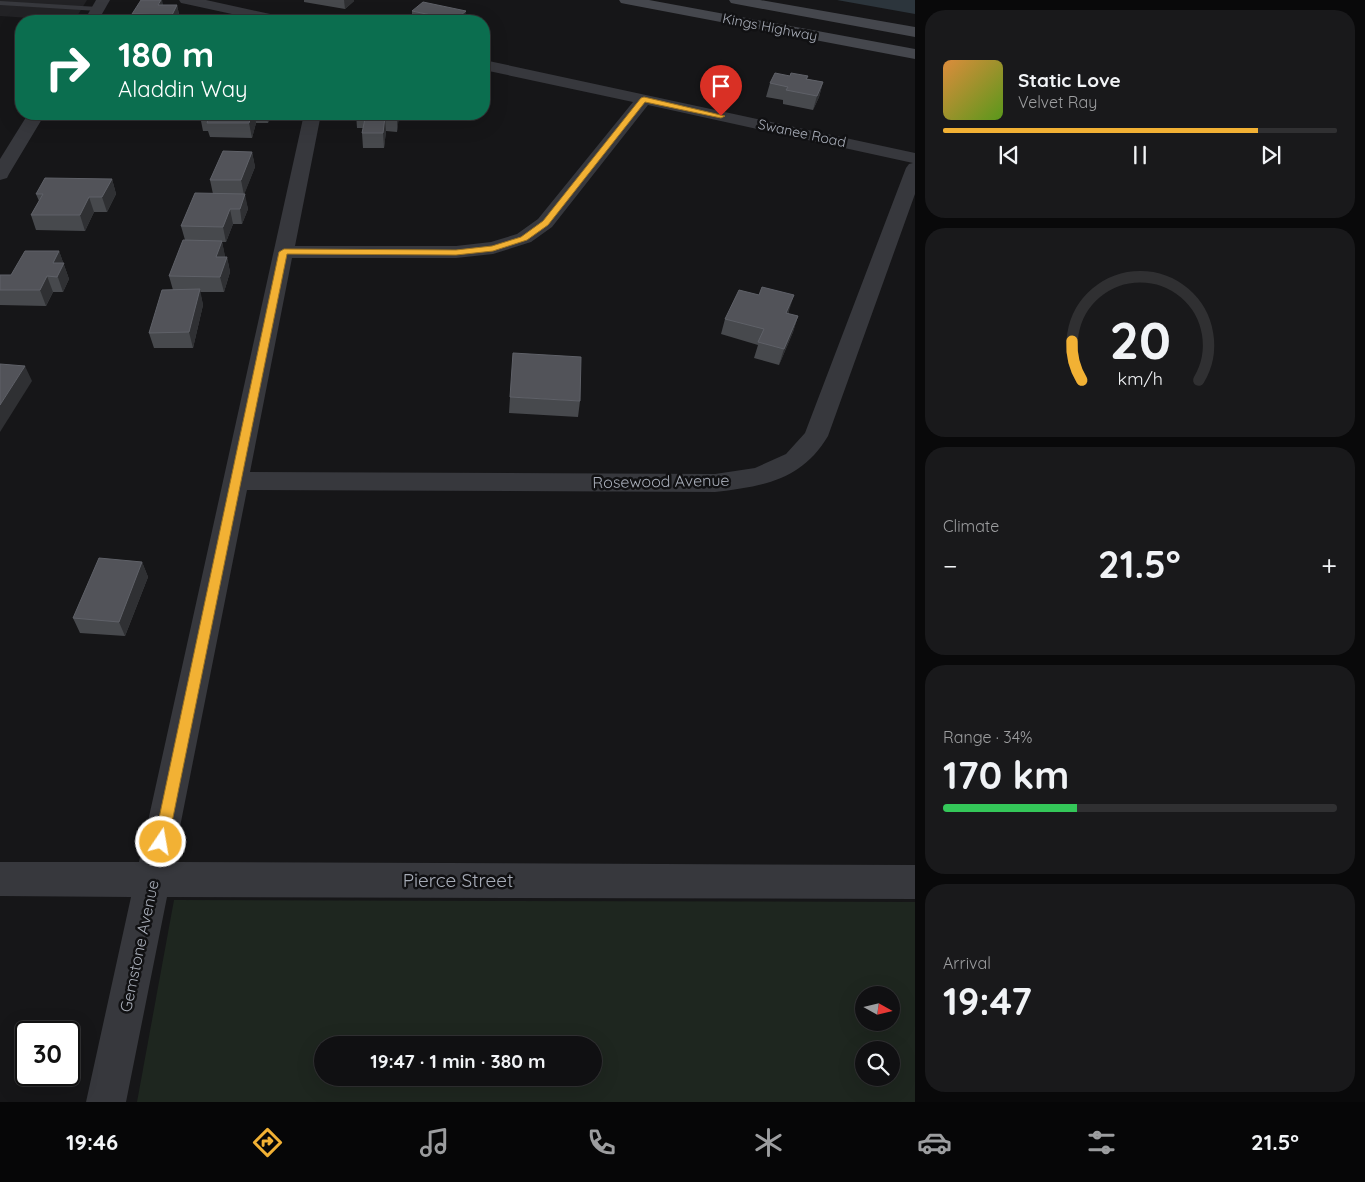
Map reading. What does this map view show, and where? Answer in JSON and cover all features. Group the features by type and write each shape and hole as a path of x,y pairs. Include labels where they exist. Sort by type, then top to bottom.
{"main road":[{"name":"Kings Highway","path":"626,0 915,54"},
{"name":"Kings Highway","path":"736,0 915,32"}],"street":[{"path":"186,0 256,15"},
{"name":"Swanee Road","path":"490,65 915,158"},
{"path":"284,252 456,252 493,248 524,238 546,223 644,99"},
{"path":"0,174 32,120"},
{"name":"Gemstone Avenue","path":"106,1102 311,120"},
{"name":"Rosewood Avenue","path":"236,481 715,482 760,477 795,460 816,436 915,168"},
{"name":"Pierce Street","path":"0,879 915,882"}],"lane":[{"path":"0,3 97,10"}],"shaded area":[{"path":"0,0 87,0 78,15 0,16"},
{"path":"837,0 915,0 915,14"},
{"path":"174,900 915,902 915,1102 137,1102"}],"building":[{"path":"141,0 161,0 158,5 177,5 172,15 132,14"},
{"path":"423,2 466,11 461,15 431,15 412,11"},
{"path":"775,73 790,76 791,73 808,76 806,79 823,82 817,96 786,90 788,87 770,83"},
{"path":"208,120 250,120 249,123 207,123"},
{"path":"365,120 385,120 383,133 362,133"},
{"path":"223,151 252,152 241,180 210,180"},
{"path":"45,178 112,179 102,197 89,197 80,215 31,215 43,194 36,194"},
{"path":"195,193 245,194 240,209 230,209 223,227 181,226"},
{"path":"183,240 222,241 216,257 227,257 220,277 169,276"},
{"path":"25,251 59,251 53,263 64,263 57,277 47,276 40,290 0,290 0,275 11,275"},
{"path":"762,287 794,295 786,313 798,316 784,349 758,342 764,329 725,319 739,290 759,295"},
{"path":"200,289 189,332 149,333 162,290"},
{"path":"513,353 581,357 580,401 510,397"},
{"path":"0,364 25,366 0,405"},
{"path":"99,558 142,562 119,622 73,618"}],"route":[{"path":"161,842 284,252 456,252 493,248 524,238 546,223 644,99 721,116"}]}
